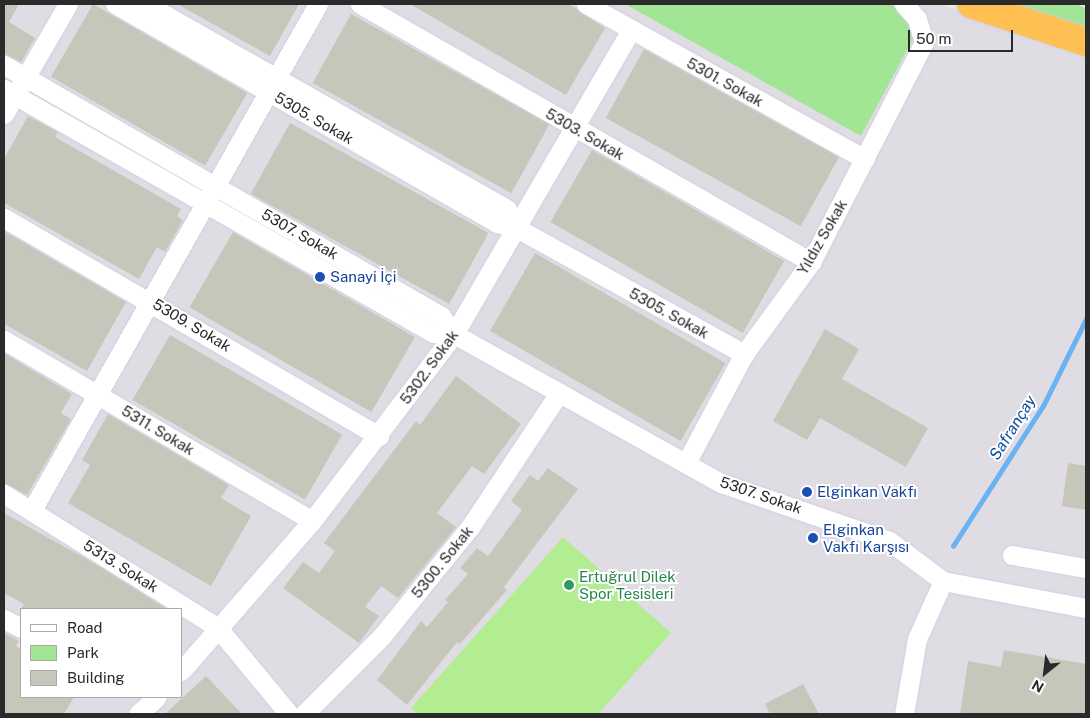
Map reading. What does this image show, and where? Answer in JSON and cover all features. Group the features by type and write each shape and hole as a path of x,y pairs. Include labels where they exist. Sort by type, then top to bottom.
{"highway":[{"path":"972,4 1086,42"}],"street":[{"path":"4,114 9,92 25,77 68,4"},
{"name":"5305. Sokak","path":"115,4 274,85 507,209 514,227 744,354"},
{"name":"5305. Sokak","path":"146,4 274,85"},
{"path":"32,510 152,302 318,4"},
{"name":"5303. Sokak","path":"360,4 576,130 811,262"},
{"name":"5301. Sokak","path":"586,4 865,159"},
{"name":"Yıldız Sokak","path":"686,463 744,354 811,262 924,42 917,19 904,4"},
{"name":"5302. Sokak","path":"182,670 217,627 312,521 379,436 454,334 514,227 576,130 631,30"},
{"name":"5307. Sokak","path":"4,65 441,316 454,334 686,463 721,482 890,542 943,581"},
{"name":"5307. Sokak","path":"9,92 205,206 433,333 454,334"},
{"name":"5309. Sokak","path":"4,218 152,302 379,436"},
{"name":"5311. Sokak","path":"4,340 312,521"},
{"name":"5300. Sokak","path":"304,714 382,636 464,534 559,393"},
{"name":"5313. Sokak","path":"4,494 217,627 289,714"},
{"path":"1012,555 1086,568"},
{"path":"904,714 916,639 943,581 1086,608"},
{"path":"4,619 20,627"},
{"path":"138,714 152,698"}],"shaded area":[{"path":"4,4 938,4 1086,50 1086,714 4,714"}],"green space":[{"path":"625,4 891,4 907,20 913,39 861,136"},
{"path":"1006,4 1075,4 1086,8 1086,31"},
{"name":"Ertuğrul Dilek Spor Tesisleri","path":"563,537 671,633 598,714 418,714 411,708"}],"building":[{"path":"4,4 19,4 9,22 35,38 21,62 4,54"},
{"path":"93,4 247,93 205,166 51,77"},
{"path":"177,4 299,4 270,56"},
{"path":"410,4 569,4 605,28 566,95"},
{"path":"351,14 550,124 511,193 313,83"},
{"path":"644,49 839,157 801,226 606,118"},
{"path":"28,116 58,132 55,137 181,209 177,216 183,220 165,252 157,247 139,279 4,203 4,159"},
{"path":"290,123 489,233 449,304 251,194"},
{"path":"592,150 784,261 743,333 550,222"},
{"path":"4,231 126,302 87,371 4,324"},
{"path":"233,232 415,337 371,412 190,307"},
{"path":"535,253 726,363 681,441 490,331"},
{"path":"825,329 859,349 842,379 928,428 906,467 820,418 807,440 773,421"},
{"path":"170,335 342,434 305,499 132,400"},
{"path":"4,353 72,394 61,413 71,419 27,495 4,483"},
{"path":"456,376 521,424 484,474 472,466 437,513 456,527 398,598 381,586 365,607 379,616 359,643 283,588 303,562 319,573 335,551 324,543 416,421 420,425"},
{"path":"108,414 229,485 221,498 251,516 211,586 68,503 90,465 82,460"},
{"path":"1068,463 1086,466 1086,510 1062,506"},
{"path":"548,468 578,489 504,587 507,590 460,644 457,642 407,705 377,680 421,621 427,627 448,602 445,600 468,574 460,568 477,548 488,556 522,510 511,501 530,475 538,481"},
{"path":"4,513 99,566 165,608 22,608 24,604 4,593"},
{"path":"4,633 19,641 16,646 20,649 20,698 73,698 64,714 4,714"},
{"path":"1004,650 1086,664 1086,714 960,714 968,661 1001,667"},
{"path":"206,676 242,714 165,714"},
{"path":"803,684 819,714 770,714 765,704"}],"waterway":[{"name":"Safrançay","path":"953,546 1043,406 1086,319"}],"place":[{"name":"Sanayi İçi","path":"320,277"},
{"name":"Elginkan Vakfı","path":"807,492"},
{"name":"Elginkan Vakfı Karşısı","path":"813,538"},
{"name":"Ertuğrul Dilek Spor Tesisleri","path":"569,585"}]}
